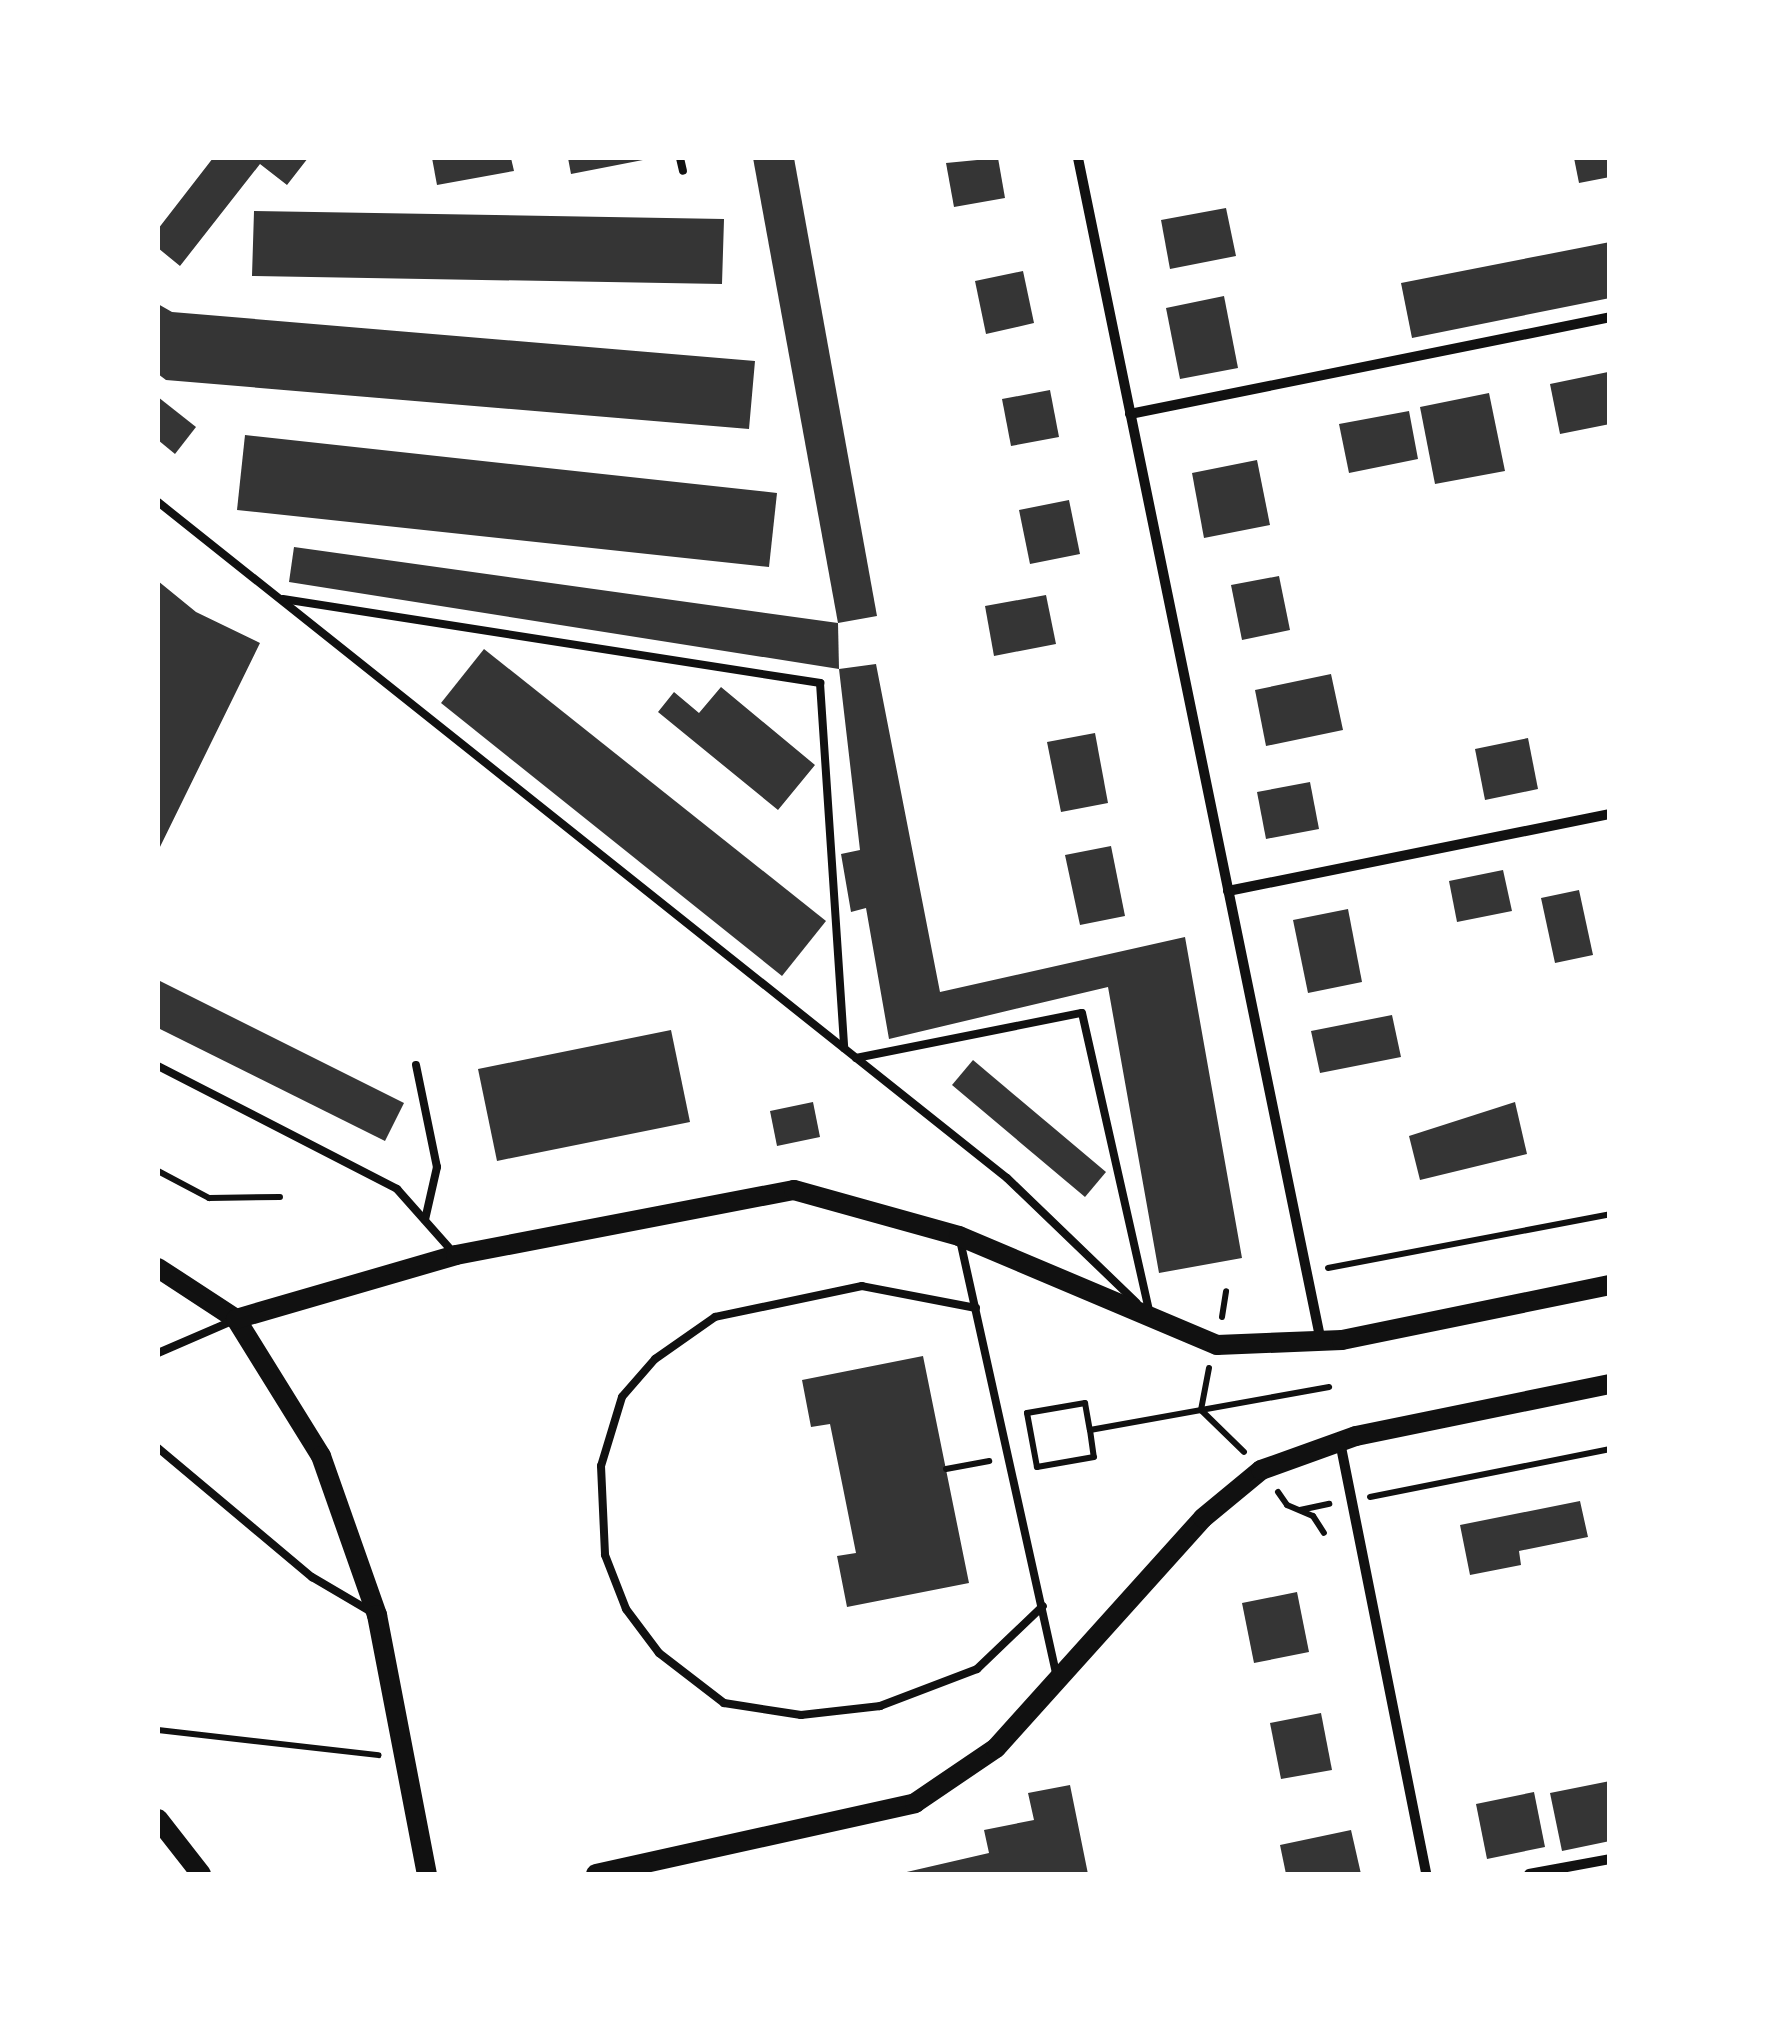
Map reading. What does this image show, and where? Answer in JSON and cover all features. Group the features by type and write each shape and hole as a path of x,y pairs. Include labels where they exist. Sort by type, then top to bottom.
{"main road":[{"path":"236,1319 456,1255 794,1190 959,1236 1217,1345 1321,1342 1610,1284"},
{"path":"158,1268 236,1319 321,1456 376,1615 426,1874"},
{"path":"596,1874 915,1802 996,1748 1059,1684 1204,1518 1261,1470 1340,1440 1610,1384"},
{"path":"158,1819 200,1874"}],"street":[{"path":"1078,158 1321,1342"},
{"path":"1130,414 1610,316"},
{"path":"1228,892 1610,814"},
{"path":"1340,1440 1426,1874"},
{"path":"1529,1874 1610,1859"}],"lane":[{"path":"680,158 683,171"},
{"path":"158,502 1007,1178 1150,1316"},
{"path":"278,599 820,684 844,1048"},
{"path":"856,1058 1082,1013 1150,1316"},
{"path":"158,1066 398,1189 456,1255"},
{"path":"416,1066 436,1167 425,1220"},
{"path":"959,1236 1059,1684"},
{"path":"976,1308 862,1286 715,1317 655,1360 622,1397 600,1466 605,1555 626,1608 659,1654 724,1703 801,1715 880,1706 977,1669 1043,1606"},
{"path":"158,1353 236,1319"},
{"path":"158,1448 312,1577 376,1615"}],"path":[{"path":"158,1171 209,1198 280,1197"},
{"path":"1324,1251 1328,1270 1610,1214"},
{"path":"1201,1410 1226,1291"},
{"path":"1090,1430 1328,1387"},
{"path":"1085,1403 1090,1430 1094,1457 1037,1467 1027,1413 1085,1403"},
{"path":"1201,1410 1261,1470 1287,1505 1300,1510 1324,1533"},
{"path":"1300,1510 1610,1449"},
{"path":"158,1730 404,1759"}],"building":[{"path":"213,158 308,158 287,185 260,164 180,266 158,248 158,229"},
{"path":"432,158 511,158 514,171 437,185"},
{"path":"568,158 648,158 648,159 571,174"},
{"path":"753,158 794,158 877,616 838,623"},
{"path":"998,158 1005,198 954,207 946,163"},
{"path":"1574,158 1610,158 1610,177 1579,183"},
{"path":"1226,208 1236,256 1170,269 1161,220"},
{"path":"254,211 724,219 722,284 252,276"},
{"path":"1610,242 1610,298 1412,338 1401,283"},
{"path":"1023,271 1034,323 986,334 975,281"},
{"path":"1224,296 1238,368 1180,379 1166,308"},
{"path":"158,304 172,312 755,361 749,429 166,380 158,374"},
{"path":"1608,372 1610,424 1560,434 1550,384"},
{"path":"1050,390 1059,437 1011,446 1002,399"},
{"path":"1489,393 1505,471 1435,484 1420,407"},
{"path":"158,397 196,427 175,454 158,440"},
{"path":"1409,411 1418,459 1349,473 1339,424"},
{"path":"245,435 777,493 769,567 237,510"},
{"path":"1257,460 1270,525 1204,538 1192,473"},
{"path":"1069,500 1080,554 1030,564 1019,510"},
{"path":"294,547 838,623 839,669 289,582"},
{"path":"1279,576 1290,630 1242,640 1231,585"},
{"path":"158,581 196,612 260,643 158,851"},
{"path":"1046,595 1056,644 994,656 985,606"},
{"path":"484,649 826,921 782,976 441,703"},
{"path":"876,664 940,992 1185,937 1242,1258 1159,1273 1108,987 889,1039 866,908 851,912 841,854 860,850 839,669"},
{"path":"1331,674 1343,730 1266,746 1255,690"},
{"path":"721,687 815,765 778,810 658,712 674,692 699,713"},
{"path":"1095,733 1108,803 1061,812 1047,742"},
{"path":"1528,738 1538,789 1485,800 1475,749"},
{"path":"1310,782 1319,829 1266,839 1257,792"},
{"path":"1111,846 1125,916 1080,925 1065,855"},
{"path":"1503,870 1512,911 1457,922 1449,881"},
{"path":"1579,890 1593,955 1555,963 1541,898"},
{"path":"1348,909 1362,982 1308,993 1293,920"},
{"path":"158,980 404,1103 385,1141 158,1028"},
{"path":"1392,1015 1401,1057 1320,1073 1311,1031"},
{"path":"671,1030 690,1122 497,1161 478,1069"},
{"path":"973,1060 1106,1172 1085,1197 952,1085"},
{"path":"813,1102 820,1137 777,1146 770,1111"},
{"path":"1515,1102 1527,1154 1420,1180 1409,1136"},
{"path":"923,1356 969,1583 847,1607 837,1556 856,1553 830,1424 811,1427 802,1380"},
{"path":"1580,1501 1588,1537 1519,1551 1521,1565 1470,1575 1460,1525"},
{"path":"1297,1592 1309,1652 1254,1663 1242,1603"},
{"path":"1321,1713 1332,1770 1281,1779 1270,1723"},
{"path":"1610,1781 1610,1841 1562,1851 1550,1793"},
{"path":"1070,1785 1088,1874 898,1874 989,1853 984,1830 1034,1820 1028,1793"},
{"path":"1534,1792 1545,1847 1487,1859 1476,1804"},
{"path":"1351,1830 1361,1874 1286,1874 1280,1845"}]}
